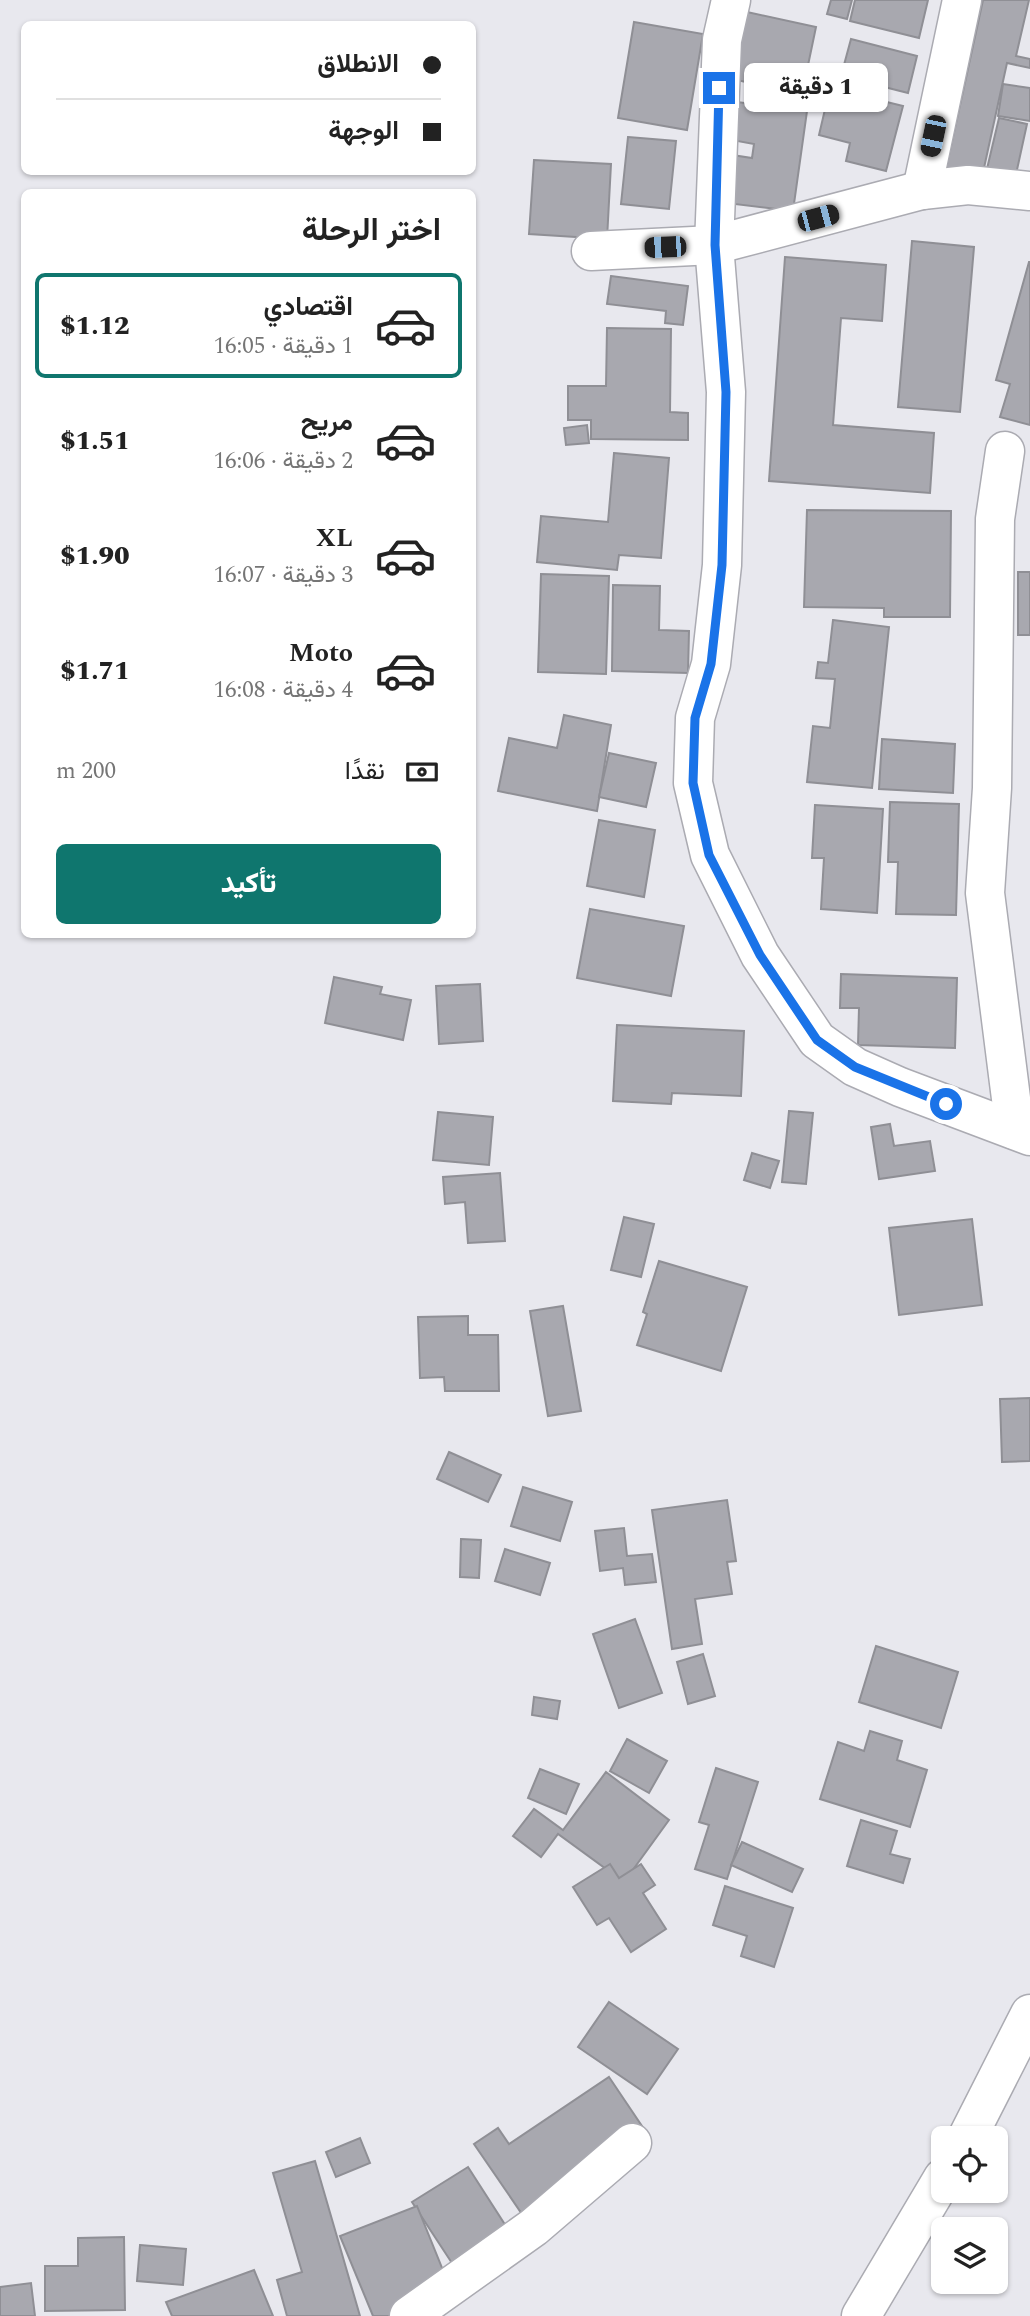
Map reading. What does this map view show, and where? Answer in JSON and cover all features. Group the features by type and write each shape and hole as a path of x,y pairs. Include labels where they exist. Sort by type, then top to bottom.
{"street":[{"path":"731,0 721,52 715,245 726,392 722,565 711,664 695,718 693,783 709,855 760,955 817,1040 866,1072 1022,1133"},
{"path":"922,190 962,0"},
{"path":"591,251 715,245 922,190 968,185 1030,191"},
{"path":"1005,452 995,519 992,788 985,893 1022,1133"},
{"path":"973,2126 1030,2014"},
{"path":"409,2316 534,2227 632,2143"},
{"path":"861,2316 931,2198"}],"building":[{"path":"831,0 852,0 847,19 827,14"},
{"path":"855,0 928,0 919,38 850,21"},
{"path":"983,0 1029,0 1016,56 1030,59 1030,68 1007,63 982,177 946,169"},
{"path":"747,12 816,27 802,94 732,79"},
{"path":"634,22 703,34 687,130 618,118"},
{"path":"851,39 917,56 908,93 841,76"},
{"path":"1003,84 1030,88 1030,121 998,116"},
{"path":"830,88 903,106 886,171 846,161 850,143 819,135"},
{"path":"737,102 807,111 793,211 726,203 732,155 752,158 754,144 732,140"},
{"path":"999,118 1027,124 1015,179 986,173"},
{"path":"628,137 676,141 669,209 621,204"},
{"path":"534,160 611,164 607,239 529,234"},
{"path":"912,241 974,247 960,412 898,407"},
{"path":"785,257 886,265 882,321 841,318 833,425 934,433 930,493 769,481"},
{"path":"1029,262 1030,425 1000,417 1010,384 996,380"},
{"path":"611,276 688,286 683,325 665,323 666,311 607,304"},
{"path":"607,328 671,329 670,412 688,413 688,440 591,439 591,420 568,420 568,386 606,386"},
{"path":"587,425 589,443 566,445 564,428"},
{"path":"614,453 669,458 661,558 619,555 617,570 537,562 541,516 608,522"},
{"path":"807,510 951,511 950,617 884,617 884,608 804,607"},
{"path":"1018,572 1030,572 1030,635 1018,635"},
{"path":"541,574 609,576 606,674 538,672"},
{"path":"613,585 660,586 659,630 689,631 688,673 612,671"},
{"path":"833,620 889,627 872,788 807,782 813,726 830,728 835,679 816,678 818,662 828,663"},
{"path":"564,715 611,725 597,811 498,791 509,738 557,748"},
{"path":"882,739 955,744 953,793 879,789"},
{"path":"609,753 656,763 646,807 599,797"},
{"path":"890,802 959,804 956,915 896,914 898,862 888,862"},
{"path":"815,805 883,809 877,913 821,909 824,858 812,858"},
{"path":"599,820 655,830 644,897 587,886"},
{"path":"590,909 684,926 671,996 577,978"},
{"path":"841,974 957,978 955,1048 858,1045 859,1008 840,1008"},
{"path":"334,977 382,987 380,994 411,1000 403,1040 325,1023"},
{"path":"480,984 483,1041 439,1044 436,986"},
{"path":"617,1025 744,1031 741,1096 672,1093 671,1104 613,1101"},
{"path":"789,1111 813,1113 806,1184 782,1182"},
{"path":"438,1112 493,1117 489,1165 433,1160"},
{"path":"890,1124 894,1146 930,1141 935,1171 879,1179 871,1127"},
{"path":"752,1153 779,1161 770,1188 744,1180"},
{"path":"500,1173 505,1241 468,1243 465,1202 445,1204 443,1177"},
{"path":"624,1217 654,1224 641,1277 611,1270"},
{"path":"972,1219 982,1305 899,1315 889,1228"},
{"path":"659,1261 747,1287 721,1371 637,1345 647,1314 643,1312"},
{"path":"563,1306 581,1411 548,1416 530,1311"},
{"path":"468,1316 468,1335 498,1335 499,1391 445,1391 444,1377 420,1378 418,1317"},
{"path":"1030,1398 1030,1461 1002,1462 1000,1399"},
{"path":"449,1452 501,1475 488,1502 437,1479"},
{"path":"523,1487 572,1502 560,1541 511,1526"},
{"path":"727,1500 736,1561 727,1562 732,1594 695,1599 702,1644 672,1649 652,1510"},
{"path":"624,1528 627,1556 652,1554 656,1582 625,1585 623,1568 600,1571 595,1531"},
{"path":"461,1539 481,1540 479,1578 460,1577"},
{"path":"505,1549 550,1563 540,1595 495,1581"},
{"path":"635,1619 662,1693 619,1708 593,1634"},
{"path":"876,1646 958,1672 941,1728 859,1702"},
{"path":"703,1654 715,1696 688,1704 677,1662"},
{"path":"534,1697 560,1701 557,1719 532,1715"},
{"path":"870,1731 902,1741 897,1760 927,1770 910,1827 820,1799 838,1742 864,1751"},
{"path":"627,1739 667,1761 649,1793 610,1771"},
{"path":"716,1768 758,1782 727,1879 695,1869 709,1825 699,1822"},
{"path":"540,1769 579,1784 566,1814 528,1798"},
{"path":"606,1772 669,1820 624,1882 558,1834 541,1857 513,1836 534,1809 563,1830"},
{"path":"861,1820 897,1831 890,1854 910,1859 903,1883 847,1866"},
{"path":"742,1842 803,1869 792,1892 731,1865"},
{"path":"610,1864 619,1878 641,1864 655,1885 643,1893 666,1929 631,1952 609,1918 597,1925 573,1887"},
{"path":"725,1886 793,1908 774,1967 741,1956 747,1936 713,1925"},
{"path":"609,2002 678,2049 647,2094 578,2047"},
{"path":"609,2077 648,2135 524,2217 474,2144 498,2128 509,2144"},
{"path":"360,2138 370,2163 336,2177 326,2152"},
{"path":"315,2161 360,2316 287,2316 277,2280 302,2272 273,2173"},
{"path":"468,2167 520,2248 465,2283 412,2202"},
{"path":"417,2206 455,2300 416,2316 373,2316 340,2236"},
{"path":"124,2237 125,2310 45,2311 45,2266 78,2266 78,2238"},
{"path":"140,2245 186,2249 183,2285 137,2281"},
{"path":"254,2270 273,2316 172,2316 166,2302"},
{"path":"31,2283 35,2316 0,2316 0,2287"}],"route":[{"path":"719,88 715,245 726,392 722,565 711,664 695,718 693,783 709,855 760,955 817,1040 855,1067 946,1104"}]}
